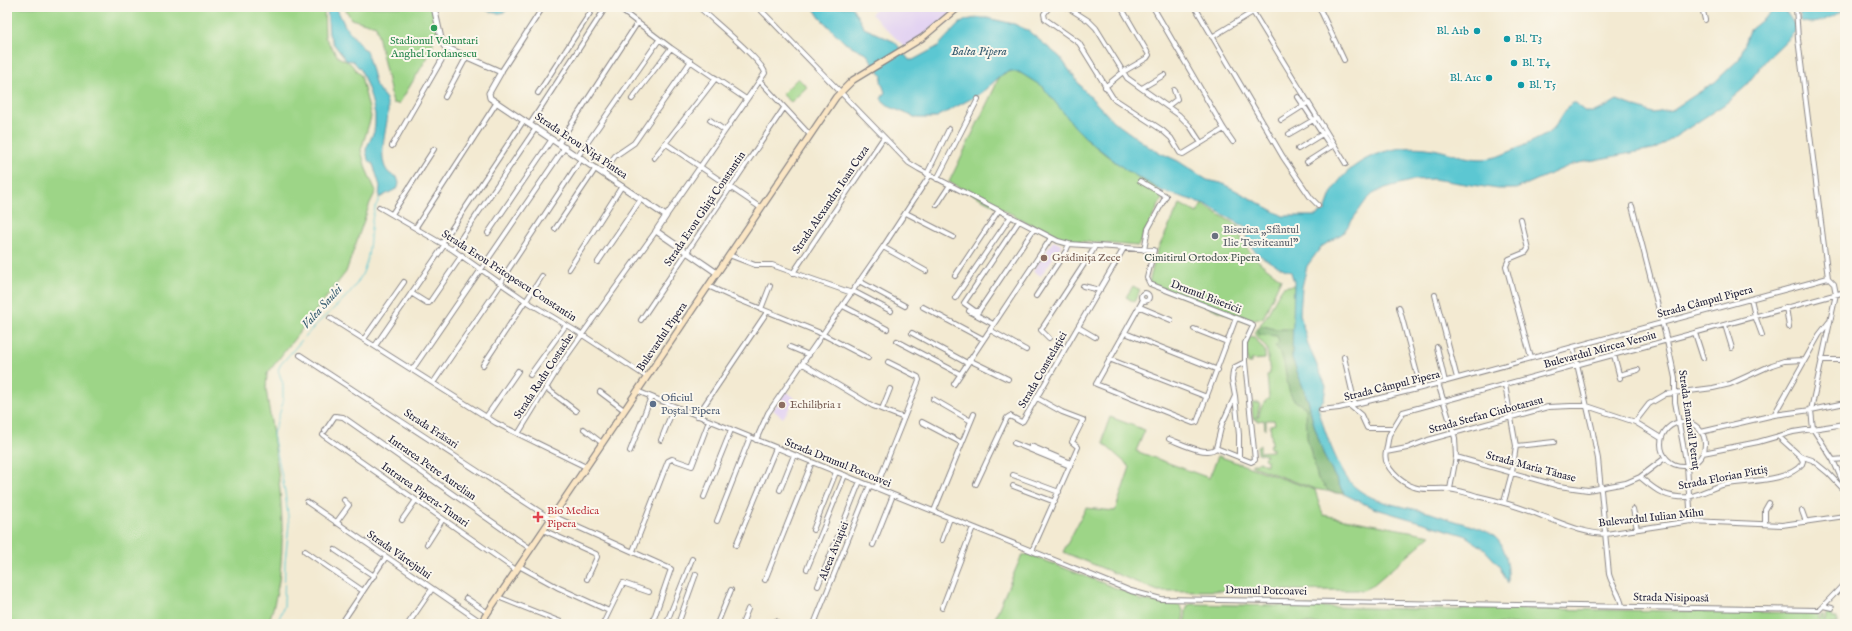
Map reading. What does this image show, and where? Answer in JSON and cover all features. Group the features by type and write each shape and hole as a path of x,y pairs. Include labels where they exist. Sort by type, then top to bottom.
{"main road":[{"name":"Bulevardul Pipera","path":"481,623 637,390 840,92 850,82 925,36 959,7"}],"street":[{"path":"434,7 443,46 501,72"},
{"path":"416,227 496,102 489,97 489,94 501,72 543,7"},
{"path":"538,92 594,7"},
{"path":"530,124 606,7"},
{"path":"617,7 659,40 746,99"},
{"path":"699,7 748,52 765,71 760,82 724,130 656,231 717,273"},
{"path":"758,7 909,163 928,175 1011,216 1051,238 1069,244 1156,250 1147,278 1150,284 1146,293 1141,295 1143,300 1140,307 1096,384 1196,423 1218,370 1236,318"},
{"path":"868,7 871,9 875,7"},
{"path":"1050,7 1044,14 1045,19 1079,43 1113,98 1167,134 1180,153 1183,154 1224,130"},
{"path":"1067,7 1089,21 1096,28 1127,78 1168,106 1185,120 1201,143"},
{"path":"1105,87 1123,72 1147,58 1149,55 1121,7"},
{"path":"1153,7 1224,130 1233,142"},
{"path":"1194,7 1283,157 1311,198 1318,205"},
{"path":"1212,37 1261,7"},
{"path":"1319,7 1344,60"},
{"path":"1702,7 1705,20"},
{"path":"1796,7 1798,39 1828,278 1834,284 1836,294 1811,410 1813,429 1833,460 1845,487"},
{"path":"1253,12 1315,119 1346,164"},
{"path":"559,143 638,22"},
{"path":"433,383 502,282 506,273 580,157 659,40"},
{"path":"632,99 671,48"},
{"path":"392,146 448,49"},
{"path":"445,97 467,56"},
{"path":"603,173 615,156 634,143 691,61"},
{"path":"1142,88 1164,75"},
{"path":"654,158 716,78"},
{"path":"760,82 810,135"},
{"path":"1168,106 1177,99 1174,90"},
{"path":"1298,96 1306,104"},
{"path":"937,179 978,99"},
{"name":"Strada Erou Niță Pintea","path":"496,102 666,216"},
{"path":"1281,120 1306,104"},
{"name":"Strada Erou Ghiță Constantin","path":"641,320 784,108"},
{"path":"1289,134 1315,119"},
{"path":"375,346 524,120"},
{"path":"710,120 724,130"},
{"path":"453,250 536,128"},
{"path":"756,440 768,413 906,213 928,175 949,129"},
{"path":"1298,149 1324,133"},
{"name":"Strada Alexandru Ioan Cuza","path":"793,273 884,137"},
{"path":"488,233 552,139"},
{"path":"665,143 761,208"},
{"path":"1307,162 1333,146"},
{"path":"412,370 564,147"},
{"path":"392,214 434,149"},
{"path":"555,229 596,168"},
{"path":"1140,181 1166,196 1148,229 1144,250"},
{"path":"937,204 950,185"},
{"path":"569,269 622,186"},
{"path":"598,262 641,199"},
{"name":"Strada Emanoil Petruț","path":"1632,206 1667,341 1675,378 1675,393 1679,423 1687,466 1691,521"},
{"name":"Strada Erou Pritopescu Constantin","path":"379,207 416,227 462,255 502,282 526,301 581,334 647,377"},
{"path":"954,276 999,210"},
{"path":"906,213 952,237"},
{"path":"955,298 1011,216"},
{"path":"1521,220 1528,249 1526,252 1509,259 1506,266 1531,358"},
{"path":"979,311 975,311 964,303 1019,221"},
{"path":"976,315 1034,229"},
{"name":"Strada Radu Costache","path":"518,434 581,334 656,231"},
{"path":"954,384 1051,238"},
{"path":"1036,296 1066,251 1069,244"},
{"path":"1049,338 1040,330 1095,246"},
{"path":"883,247 926,271"},
{"name":"Strada Constelației","path":"976,484 1007,418 1010,416 1022,422 1124,248"},
{"path":"411,293 429,303 462,255"},
{"path":"729,255 755,265 769,265 852,292 891,311"},
{"path":"483,365 542,276"},
{"name":"Strada Câmpul Pipera","path":"1321,410 1355,404 1445,382 1828,278"},
{"path":"860,281 905,306"},
{"path":"364,339 404,282"},
{"name":"Drumul Bisericii","path":"1150,284 1253,325 1244,343 1255,460 1251,462 1216,448"},
{"path":"708,286 767,312 823,334 868,358"},
{"path":"761,309 770,286"},
{"path":"1083,286 1100,290"},
{"name":"Bulevardul Mircea Veroiu","path":"1385,454 1387,441 1392,428 1403,412 1845,292"},
{"path":"1435,295 1457,378"},
{"path":"1751,299 1762,335"},
{"path":"842,306 887,329"},
{"path":"923,307 983,339"},
{"path":"1140,307 1171,320"},
{"path":"1399,307 1421,388"},
{"path":"1786,307 1790,327"},
{"path":"969,311 994,324"},
{"path":"697,416 767,312"},
{"path":"330,318 486,417 586,467"},
{"path":"1774,415 1819,335 1831,320"},
{"path":"530,375 566,325"},
{"path":"1725,325 1732,348"},
{"path":"1078,327 1095,337"},
{"path":"1194,329 1227,342"},
{"path":"990,330 1026,350"},
{"path":"912,333 968,362 1008,379"},
{"path":"1125,333 1218,370"},
{"path":"1695,333 1703,358"},
{"path":"897,341 960,374"},
{"path":"790,346 809,354"},
{"path":"1437,346 1445,382"},
{"path":"1573,347 1576,366 1587,406 1598,459 1606,534 1608,574 1618,592 1622,606"},
{"name":"Strada Frăsari","path":"300,355 552,517 633,551 671,569 652,624"},
{"path":"1614,355 1619,377 1638,370"},
{"path":"1344,357 1355,404"},
{"path":"1109,359 1207,397"},
{"path":"1635,422 1649,404 1666,394 1702,391 1719,387 1730,384 1772,364 1784,361 1804,360"},
{"path":"1821,360 1845,360"},
{"path":"876,488 919,379 888,362"},
{"path":"1239,457 1235,396 1232,380 1235,368 1245,362"},
{"path":"802,364 882,410 904,418"},
{"path":"486,417 518,371"},
{"path":"1438,383 1453,433 1456,457 1450,489"},
{"path":"1504,502 1512,472 1516,446 1512,416 1505,385"},
{"path":"546,388 576,411"},
{"path":"882,410 890,389"},
{"name":"Strada Drumul Potcoavei","path":"637,390 674,407 1032,551"},
{"path":"600,392 624,410"},
{"path":"1169,439 1197,450 1210,452 1216,448 1222,424 1235,396"},
{"path":"630,452 651,397"},
{"path":"1032,551 1078,447 1072,442 1083,420 1062,412 1037,398"},
{"path":"932,399 971,421"},
{"path":"1701,432 1774,415 1811,410 1845,403"},
{"path":"1349,405 1360,415 1367,428 1392,428"},
{"name":"Strada Stefan Ciubotarasu","path":"1385,454 1453,433 1548,407 1587,406 1635,422 1661,438"},
{"path":"661,440 674,407"},
{"path":"934,511 974,414"},
{"name":"Intrarea Petre Aurelian","path":"324,433 335,416 343,417 531,548"},
{"path":"633,551 668,461 672,459 692,466 709,421"},
{"path":"922,422 962,443"},
{"path":"1679,423 1691,424 1701,432 1705,446 1703,453 1695,463 1687,466 1675,465 1665,458 1661,449 1661,438 1668,428 1679,423"},
{"path":"1703,453 1778,436 1845,424"},
{"path":"584,430 602,443"},
{"path":"704,497 731,430"},
{"name":"Intrarea Pipera-Tunari","path":"324,433 443,519 518,568 609,611"},
{"path":"1778,436 1800,456 1812,460 1832,477 1845,491"},
{"path":"716,521 750,437"},
{"path":"1516,446 1554,442"},
{"path":"1014,443 1071,464"},
{"path":"1031,446 1071,464"},
{"path":"736,545 776,448"},
{"name":"Bulevardul Iulian Mihu","path":"1385,454 1387,464 1405,483 1414,488 1450,489 1504,502 1574,529 1606,534 1637,528 1691,521 1766,524 1806,522 1845,516"},
{"path":"780,490 794,455"},
{"name":"Strada Florian Pittiș","path":"1640,477 1656,490 1666,495 1676,497 1690,496 1722,485 1773,478 1791,472 1802,464 1803,460 1800,456"},
{"name":"Strada Maria Tănase","path":"1456,457 1559,486 1588,490 1601,489 1626,483 1640,477 1665,458"},
{"path":"1833,460 1845,459"},
{"path":"764,580 812,462"},
{"path":"813,530 836,472"},
{"path":"807,569 845,475"},
{"path":"1013,475 1059,492"},
{"path":"818,586 860,481"},
{"name":"Aleea Aviației","path":"814,624 870,486"},
{"path":"1013,486 1054,502"},
{"path":"873,545 893,495"},
{"path":"336,523 349,505 344,500"},
{"path":"402,520 416,500"},
{"name":"Strada Vârtejului","path":"307,502 481,623"},
{"path":"1766,524 1765,510 1769,503"},
{"path":"1633,509 1637,528"},
{"path":"1802,511 1806,522"},
{"path":"942,540 950,518"},
{"path":"427,544 443,519"},
{"path":"942,608 974,527"},
{"path":"543,530 596,554 597,557 587,579"},
{"path":"336,550 374,576"},
{"path":"305,551 363,591"},
{"name":"Drumul Potcoavei","path":"1032,551 1131,591 1161,599 1508,604"},
{"path":"341,624 386,558"},
{"path":"666,624 692,559"},
{"path":"678,624 696,574"},
{"path":"603,624 623,583 649,592"},
{"path":"1824,606 1845,583"},
{"path":"408,624 432,589"},
{"path":"717,624 731,590"},
{"path":"498,597 566,624"},
{"path":"466,598 488,613"},
{"name":"Strada Nisipoasă","path":"1508,604 1819,610 1824,606 1832,608"},
{"path":"742,624 748,609"}],"shaded area":[{"path":"877,7 964,7 909,51 871,14"},
{"path":"1053,241 1062,245 1041,276 1033,271"},
{"path":"786,391 796,399 783,418 773,410"}],"green space":[{"path":"7,7 324,7 325,37 338,57 350,63 361,76 371,117 361,150 366,169 376,191 370,203 346,272 267,374 266,389 279,477 282,538 281,567 276,596 268,624 7,624"},
{"path":"346,7 432,7 439,34 434,35 432,50 399,104 393,103 376,26 351,19"},
{"path":"1011,71 1024,74 1045,89 1089,141 1122,167 1157,188 1156,192 1162,194 1162,199 1138,246 1062,240 949,182 997,81 1000,76"},
{"path":"798,78 807,87 791,102 782,94"},
{"name":"Cimitirul Ortodox Pipera","path":"1180,204 1197,213 1202,204 1238,226 1243,243 1248,250 1281,279 1263,318 1247,322 1149,283 1157,251"},
{"path":"1294,285 1293,348 1324,456 1344,494 1315,489 1252,466 1252,464 1257,464 1259,462 1267,465 1267,460 1264,459 1266,455 1258,453 1257,446 1260,445 1260,452 1273,451 1273,448 1271,449 1269,445 1272,444 1270,425 1275,424 1274,420 1266,420 1265,429 1264,420 1257,421 1257,419 1253,419 1252,403 1260,403 1257,417 1259,417 1262,406 1269,398 1267,375 1270,374 1267,349 1254,333 1265,318 1283,287"},
{"path":"1133,286 1140,290 1134,302 1126,297"},
{"path":"1260,325 1275,329 1293,329 1292,358 1309,403 1324,456 1344,494 1330,492 1318,479 1307,438 1306,408 1293,399 1290,393 1284,364 1279,351 1275,346 1279,342 1277,336 1259,335 1258,330"},
{"path":"1249,336 1254,337 1265,351 1265,359 1251,360 1251,363 1248,363 1246,345"},
{"path":"1110,417 1145,430 1136,451 1209,478 1218,456 1315,490 1323,515 1431,535 1373,585 1363,590 1158,591 1063,552 1086,508 1115,511 1130,467 1104,444 1104,434"},
{"path":"1028,554 1134,595 1140,600 1178,604 1183,610 1184,624 992,624 1021,557"},
{"path":"1188,605 1457,610 1472,608 1813,613 1818,615 1818,620 1821,620 1821,615 1824,615 1824,622 1826,621 1827,614 1831,614 1833,618 1837,618 1837,624 1187,624 1186,610"}],"water":[{"path":"327,7 336,7 345,26 367,53 376,86 386,99 388,115 383,160 385,167 390,174 397,177 399,183 398,188 379,198 380,186 373,164 368,160 366,149 374,132 375,124 375,114 370,94 361,70 353,61 346,60 333,43 329,34"},
{"path":"480,7 510,7 503,12 496,13"},
{"name":"Balta Pipera","path":"813,7 852,7 864,28 895,42 909,60 913,60 937,47 959,24 966,20 987,18 1014,24 1027,30 1060,57 1082,88 1113,121 1152,149 1178,161 1207,180 1221,183 1283,216 1315,216 1325,211 1331,194 1339,181 1349,170 1375,155 1389,150 1419,147 1464,157 1488,159 1514,150 1548,133 1573,103 1576,103 1587,112 1600,110 1617,100 1653,113 1672,110 1715,82 1739,59 1750,30 1778,7 1783,7 1794,24 1795,32 1766,60 1744,88 1725,104 1658,148 1573,164 1516,189 1498,189 1433,179 1414,180 1385,188 1373,194 1365,202 1343,233 1321,247 1307,266 1302,287 1300,314 1308,345 1326,386 1324,399 1318,407 1320,415 1331,446 1345,476 1358,489 1377,500 1431,513 1479,528 1491,534 1501,544 1504,550 1508,570 1508,584 1498,564 1482,547 1464,535 1373,508 1344,494 1324,456 1309,403 1292,358 1294,282 1291,272 1279,267 1254,250 1246,238 1247,228 1205,204 1162,191 1126,170 1089,141 1075,127 1043,87 1019,72 1011,71 1004,73 980,94 935,118 917,118 890,107 881,99 885,92 881,81 882,76 866,53 845,43 820,18"},
{"path":"1799,7 1845,7 1845,9 1824,20 1807,23 1801,21"}],"waterway":[{"name":"Valea Saulei","path":"277,624 284,606 285,562 289,524 285,492 273,434 283,403 283,384 278,370 281,364 315,326 346,297 362,275 369,250 373,215 379,199"}],"place":[{"name":"Stadionul Voluntari Anghel Iordanescu","path":"434,28"},
{"name":"Bl. A1b","path":"1477,31"},
{"name":"Bl. T3","path":"1507,39"},
{"name":"Bl. T4","path":"1514,63"},
{"name":"Bl. A1c","path":"1489,78"},
{"name":"Bl. T5","path":"1521,85"},
{"name":"Biserica „Sfântul Ilie Tesviteanul”","path":"1215,236"},
{"name":"Grădinița Zece","path":"1044,258"},
{"name":"Oficiul Poștal Pipera","path":"653,404"},
{"name":"Echilibria 1","path":"782,405"},
{"name":"Bio Medica Pipera","path":"538,517"}]}
